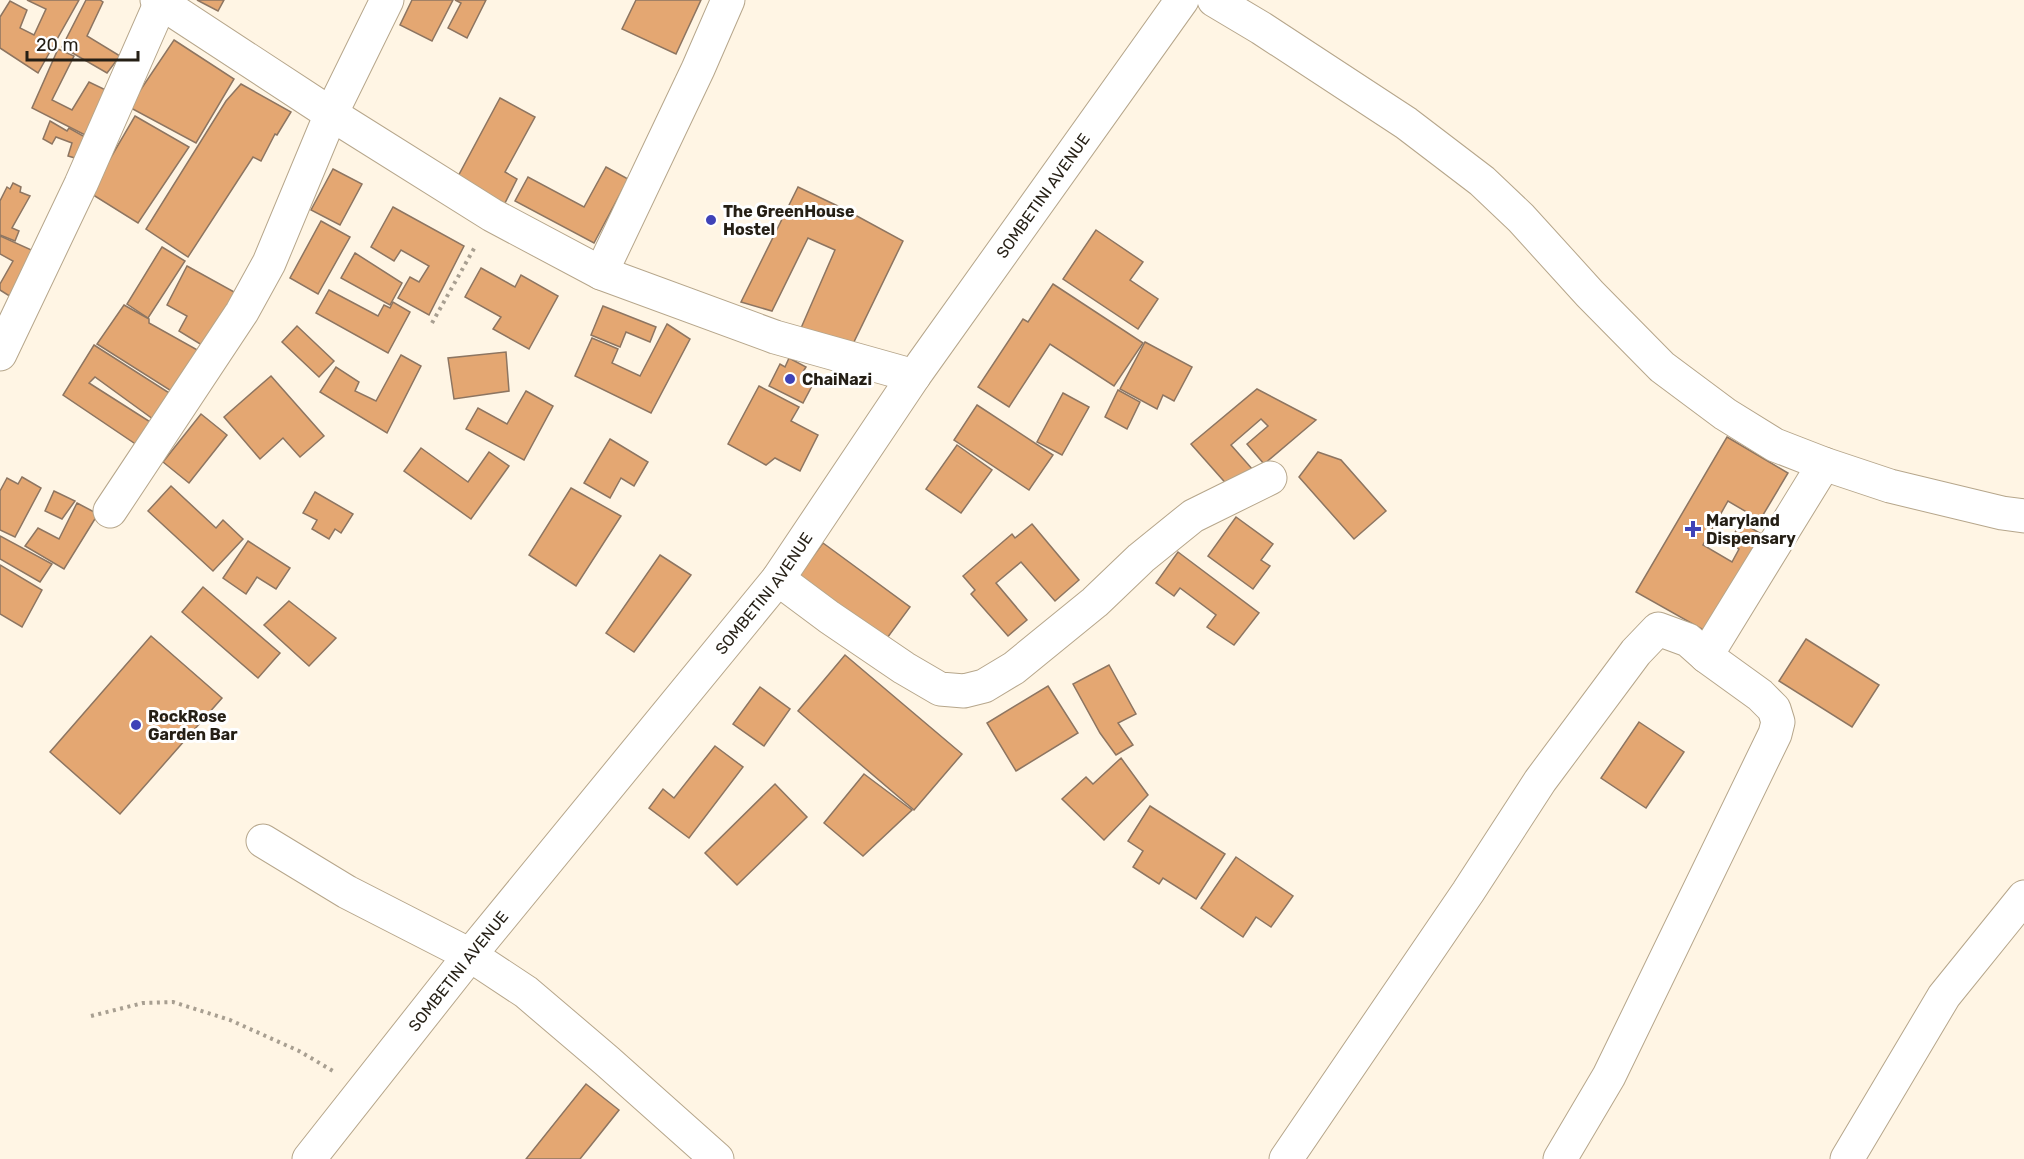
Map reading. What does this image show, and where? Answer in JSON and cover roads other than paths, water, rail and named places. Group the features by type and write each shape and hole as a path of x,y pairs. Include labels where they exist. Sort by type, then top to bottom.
{"street":[{"path":"110,511 242,312 269,263 331,114 387,0"},
{"path":"601,273 698,69 728,0"},
{"name":"SOMBETINI AVENUE","path":"309,1159 470,955 778,579 914,376 1182,0"},
{"path":"1214,0 1406,123 1482,181 1521,218 1598,302 1671,373 1725,414 1775,445 1824,464 1890,486 2002,513 2024,516"},
{"path":"0,354 81,184 159,1 331,114 492,215 601,273 775,337 914,376"},
{"path":"1706,656 1824,464"},
{"path":"778,579 904,668 940,689 964,691 984,686 1014,668 1095,602 1141,558 1193,516 1270,478"},
{"path":"1286,1159 1468,892 1540,781 1646,639 1658,629 1688,640 1760,695 1774,708 1778,722 1775,734 1609,1076 1560,1159"},
{"path":"263,841 347,892 470,955 526,992 717,1159"},
{"path":"1847,1159 1944,996 2024,897"}],"place":[{"name":"The GreenHouse Hostel","path":"711,220"},
{"name":"ChaiNazi","path":"790,379"},
{"name":"Maryland Dispensary","path":"1693,529"},
{"name":"RockRose Garden Bar","path":"136,725"}]}
